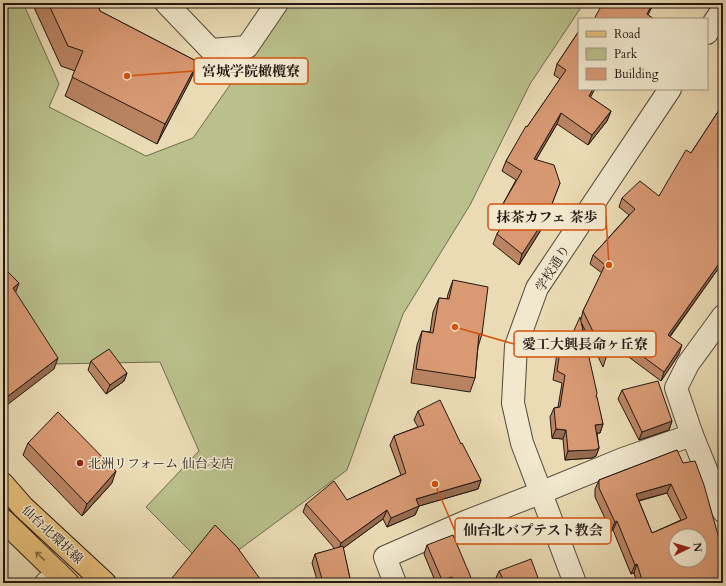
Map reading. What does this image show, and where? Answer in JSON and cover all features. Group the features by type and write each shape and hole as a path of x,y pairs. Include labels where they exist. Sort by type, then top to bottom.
{"main road":[{"name":"仙台北環状線","path":"3,484 23,507 105,583"},
{"name":"仙台北環状線","path":"3,520 57,580"}],"street":[{"path":"166,3 211,50 247,47 277,3"},
{"path":"708,32 723,9"},
{"name":"学校通り","path":"574,583 522,443 513,403 516,346 537,288 669,90"},
{"path":"723,316 688,364 676,388 692,435 723,511"},
{"path":"395,583 385,557 465,522 623,459 692,435"}],"green space":[{"path":"3,3 23,3 59,84 49,107 146,156 193,138 287,3 584,3 530,84 470,205 403,314 347,470 210,571 146,507 199,451 160,362 52,364 3,306"}],"building":[{"path":"48,3 97,3 100,11 198,62 165,124 72,77 83,51 68,46"},
{"path":"603,3 653,3 647,14 653,18 595,18"},
{"path":"578,32 578,90 592,90 589,96 611,111 592,135 561,113 534,159 554,165 560,183 548,214 522,254 497,234 506,220 499,211 522,171 506,161 526,126 527,127 566,70 557,64"},
{"path":"723,104 723,258 668,335 682,345 664,372 612,334 606,358 583,311 605,265 593,255 635,209 622,198 640,181 659,196 686,150 691,153"},
{"path":"3,267 19,283 13,288 58,358 3,400"},
{"path":"453,280 488,287 482,334 479,334 475,378 416,369 422,331 433,333 439,298 449,299"},
{"path":"580,317 603,424 595,425 599,448 595,450 568,451 566,430 556,429 554,408 560,407 565,375 557,371 561,344 567,346"},
{"path":"109,349 127,373 110,385 91,361"},
{"path":"658,381 672,421 642,432 622,390"},
{"path":"440,400 461,444 462,443 481,480 416,499 419,506 391,518 387,510 341,543 306,504 334,481 347,500 406,473 394,436 424,425 418,411"},
{"path":"58,412 116,471 87,504 28,443"},
{"path":"677,450 683,463 695,461 704,485 720,542 723,541 723,583 643,583 637,564 635,565 617,521 615,522 599,488 599,480","holes":["671,484 687,518 652,533 636,494"]},
{"path":"215,525 237,547 263,583 168,583"},
{"path":"453,535 472,580 478,578 480,583 454,583 452,577 442,580 427,545"},
{"path":"343,546 351,583 323,583 315,554"},
{"path":"531,559 540,583 505,583 499,571"}],"place":[{"name":"宮城学院橄欖寮","path":"127,76"},
{"name":"抹茶カフェ 茶歩","path":"609,265"},
{"name":"愛工大興長命ヶ丘寮","path":"455,327"},
{"name":"北洲リフォーム 仙台支店","path":"80,463"},
{"name":"仙台北バプテスト教会","path":"435,484"}]}
